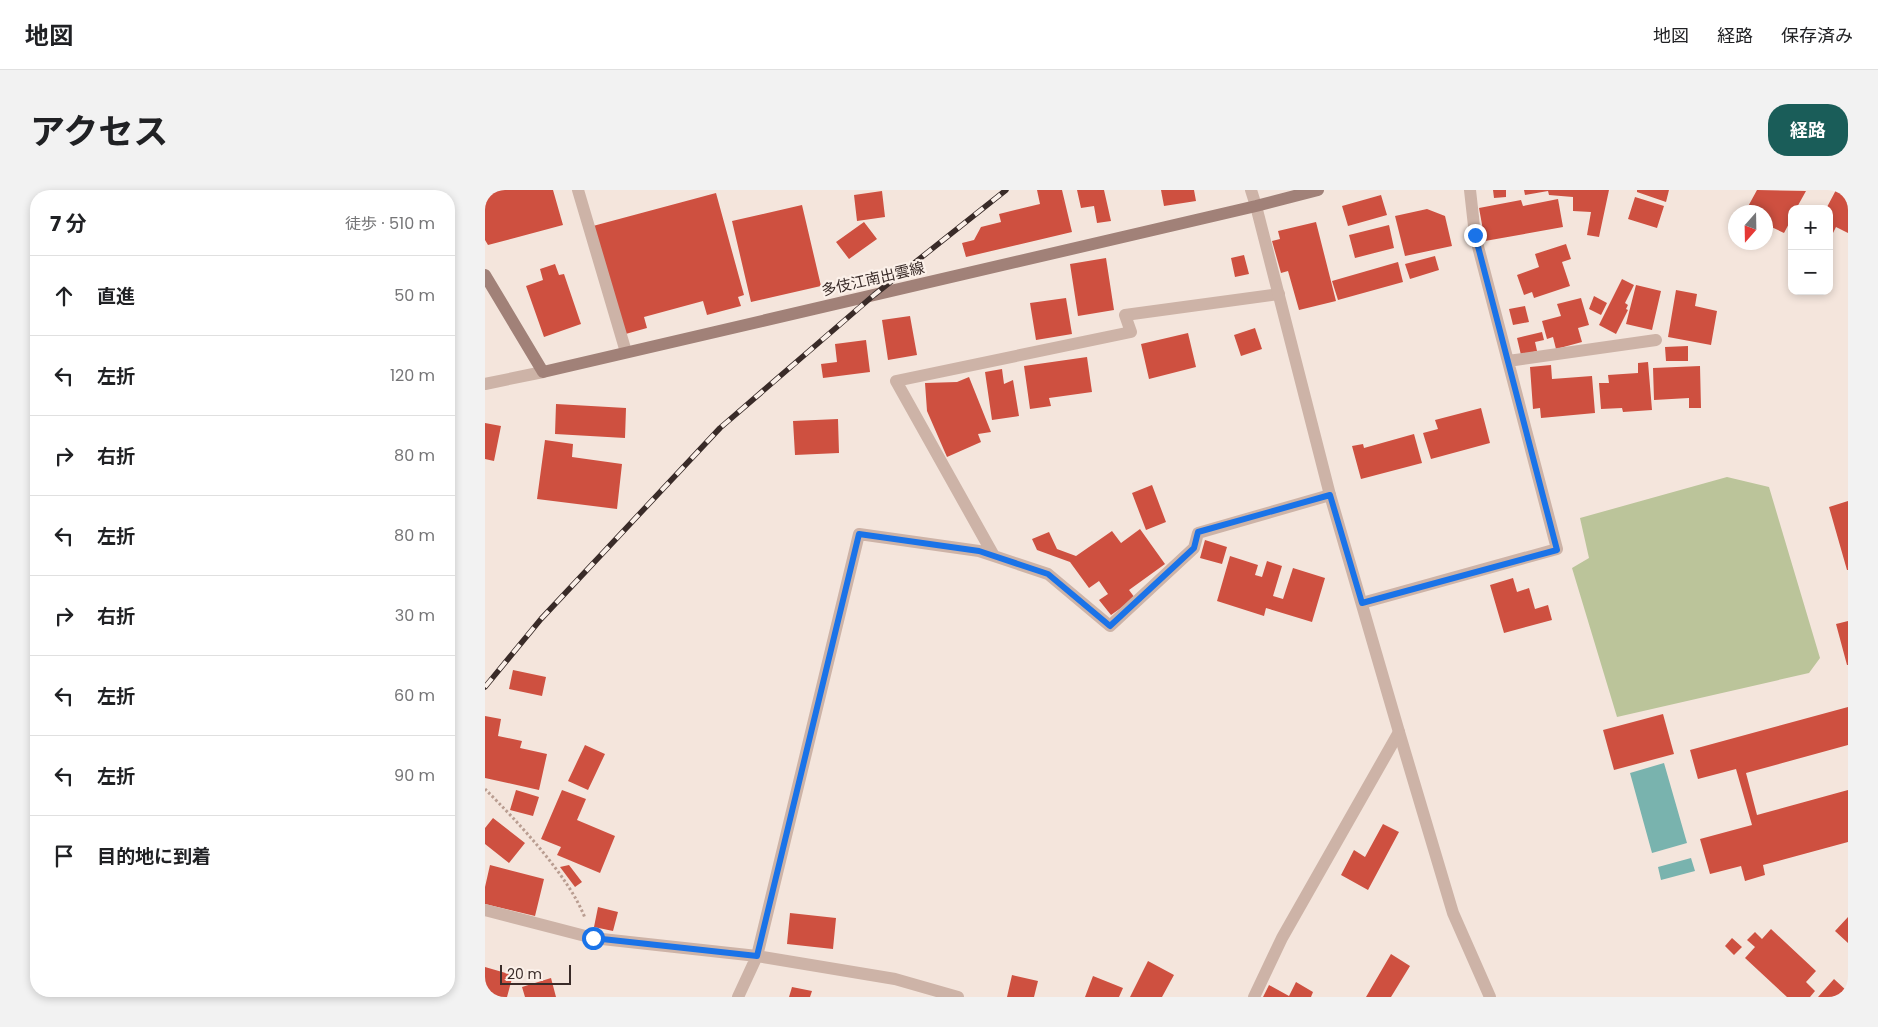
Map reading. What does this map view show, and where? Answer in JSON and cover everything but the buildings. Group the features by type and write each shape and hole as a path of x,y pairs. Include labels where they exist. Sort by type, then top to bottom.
{"main road":[{"name":"多伎江南出雲線","path":"543,372 1318,190"},
{"path":"485,275 543,372"}],"street":[{"path":"578,190 626,352"},
{"path":"1251,190 1330,495 1399,732 1453,913 1490,997"},
{"path":"1362,603 1557,550 1475,235 1470,190"},
{"path":"994,556 896,381 1131,332 1125,315 1279,294"},
{"path":"1508,360 1656,340"},
{"path":"485,384 543,372"},
{"path":"738,997 757,956 859,534 979,551 1048,574 1110,626 1194,548 1198,532 1330,495"},
{"path":"1254,997 1282,938 1399,732"},
{"path":"485,910 593,938 757,956 895,979 958,997"}],"path":[{"path":"485,789 509,812 556,870 580,905 593,938"}],"green space":[{"path":"1727,477 1769,487 1820,658 1809,673 1617,717 1572,568 1589,558 1580,518"}],"water":[{"path":"1664,763 1687,843 1652,853 1630,773"},
{"path":"1691,858 1695,871 1661,880 1658,867"}],"railway":[{"path":"485,687 541,619 720,428 874,295 1006,190"}],"route":[{"path":"593,938 757,956 859,534 979,551 1048,574 1110,626 1194,548 1198,532 1330,495 1362,603 1557,550 1475,235"}]}
